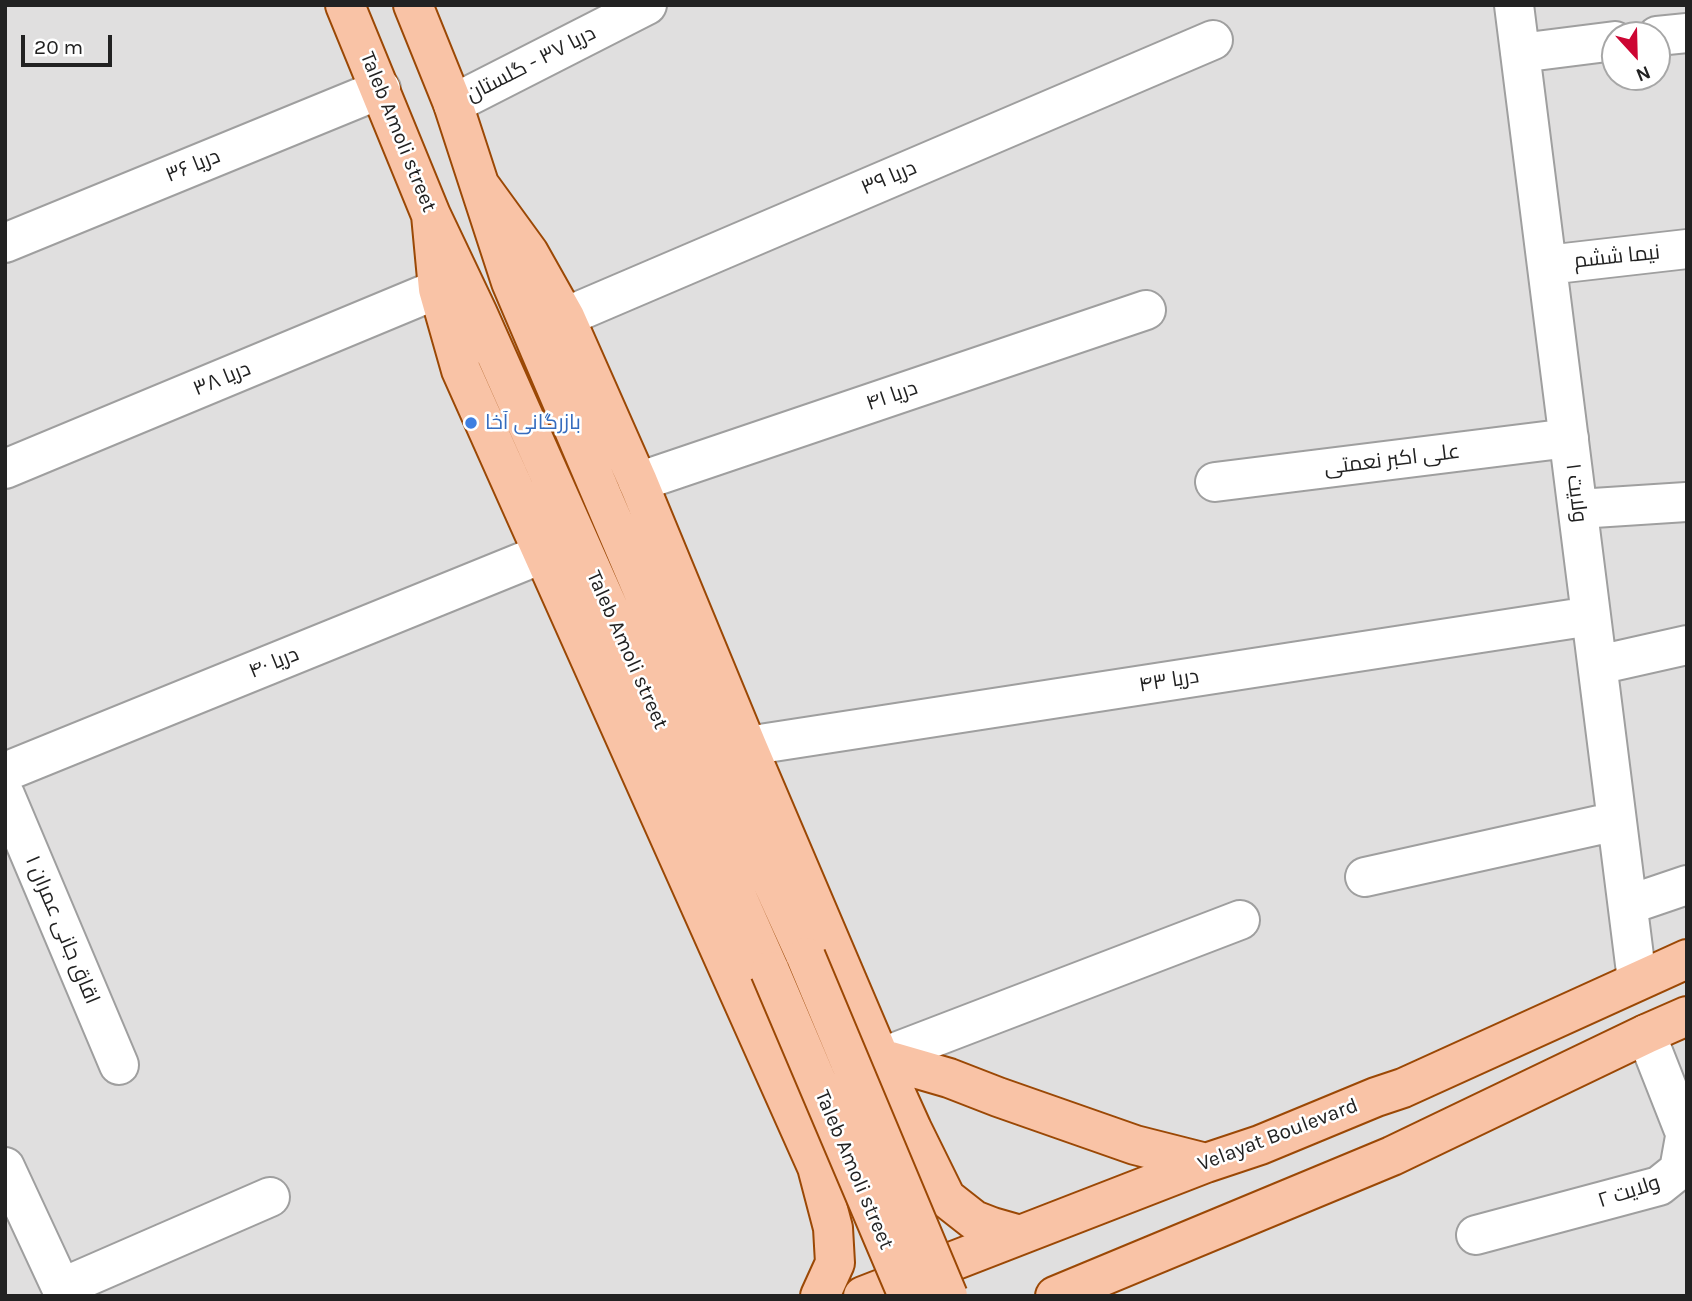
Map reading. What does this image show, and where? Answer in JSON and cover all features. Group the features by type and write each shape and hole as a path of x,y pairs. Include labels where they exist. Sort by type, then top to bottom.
{"main road":[{"name":"Taleb Amoli street","path":"345,5 431,215 478,314 770,971 908,1296"},
{"name":"Taleb Amoli street","path":"413,5 453,104 511,282 685,690 806,957 948,1296"},
{"path":"481,187 529,253 565,317 639,482 747,746 880,1058 946,1198 974,1220 1020,1235"},
{"path":"431,215 438,289 461,370 817,1167 833,1228 835,1263 820,1296"},
{"name":"Velayat Boulevard","path":"863,1296 1403,1088 1687,959"},
{"path":"757,1033 781,1050 810,1051 823,1046 835,1038 849,1016 852,1002 850,988"},
{"path":"1055,1296 1392,1156 1687,1016"},
{"path":"880,1058 949,1078 1135,1145 1206,1163"},
{"path":"1376,1097 1358,1126 1359,1141 1369,1150 1392,1156"},
{"path":"1260,1145 1287,1149 1296,1159 1298,1174 1282,1202"},
{"path":"1109,1296 1158,1253"}],"street":[{"name":"دریا ۳۷ - گلستان","path":"453,104 647,5"},
{"name":"ولایت ۱","path":"1514,5 1637,980"},
{"name":"دریا ۳۹","path":"565,317 1213,40"},
{"path":"1520,53 1601,43"},
{"name":"دریا ۳۶","path":"5,243 381,89"},
{"name":"نیما ششم","path":"1547,265 1687,249"},
{"name":"دریا ۳۸","path":"5,469 438,289"},
{"name":"دریا ۴۱","path":"639,482 1146,310"},
{"name":"علی اکبر نعمتی","path":"1215,482 1569,438"},
{"path":"1578,509 1686,502"},
{"name":"دریا ۴۰","path":"5,772 542,554"},
{"name":"دریا ۴۳","path":"747,746 1591,616"},
{"path":"1598,665 1687,645"},
{"name":"اقاق جانی عمران ۱","path":"5,795 119,1065"},
{"path":"1365,877 1617,821"},
{"path":"1628,905 1687,885"},
{"path":"880,1058 1240,920"},
{"name":"ولایت ۲","path":"1476,1235 1660,1186 1679,1170 1686,1131 1646,1034"},
{"path":"5,1167 63,1292 270,1197"}],"shaded area":[{"path":"5,5 1687,5 1687,1296 5,1296"}],"place":[{"name":"بازرگانی آخا","path":"471,423"}]}
